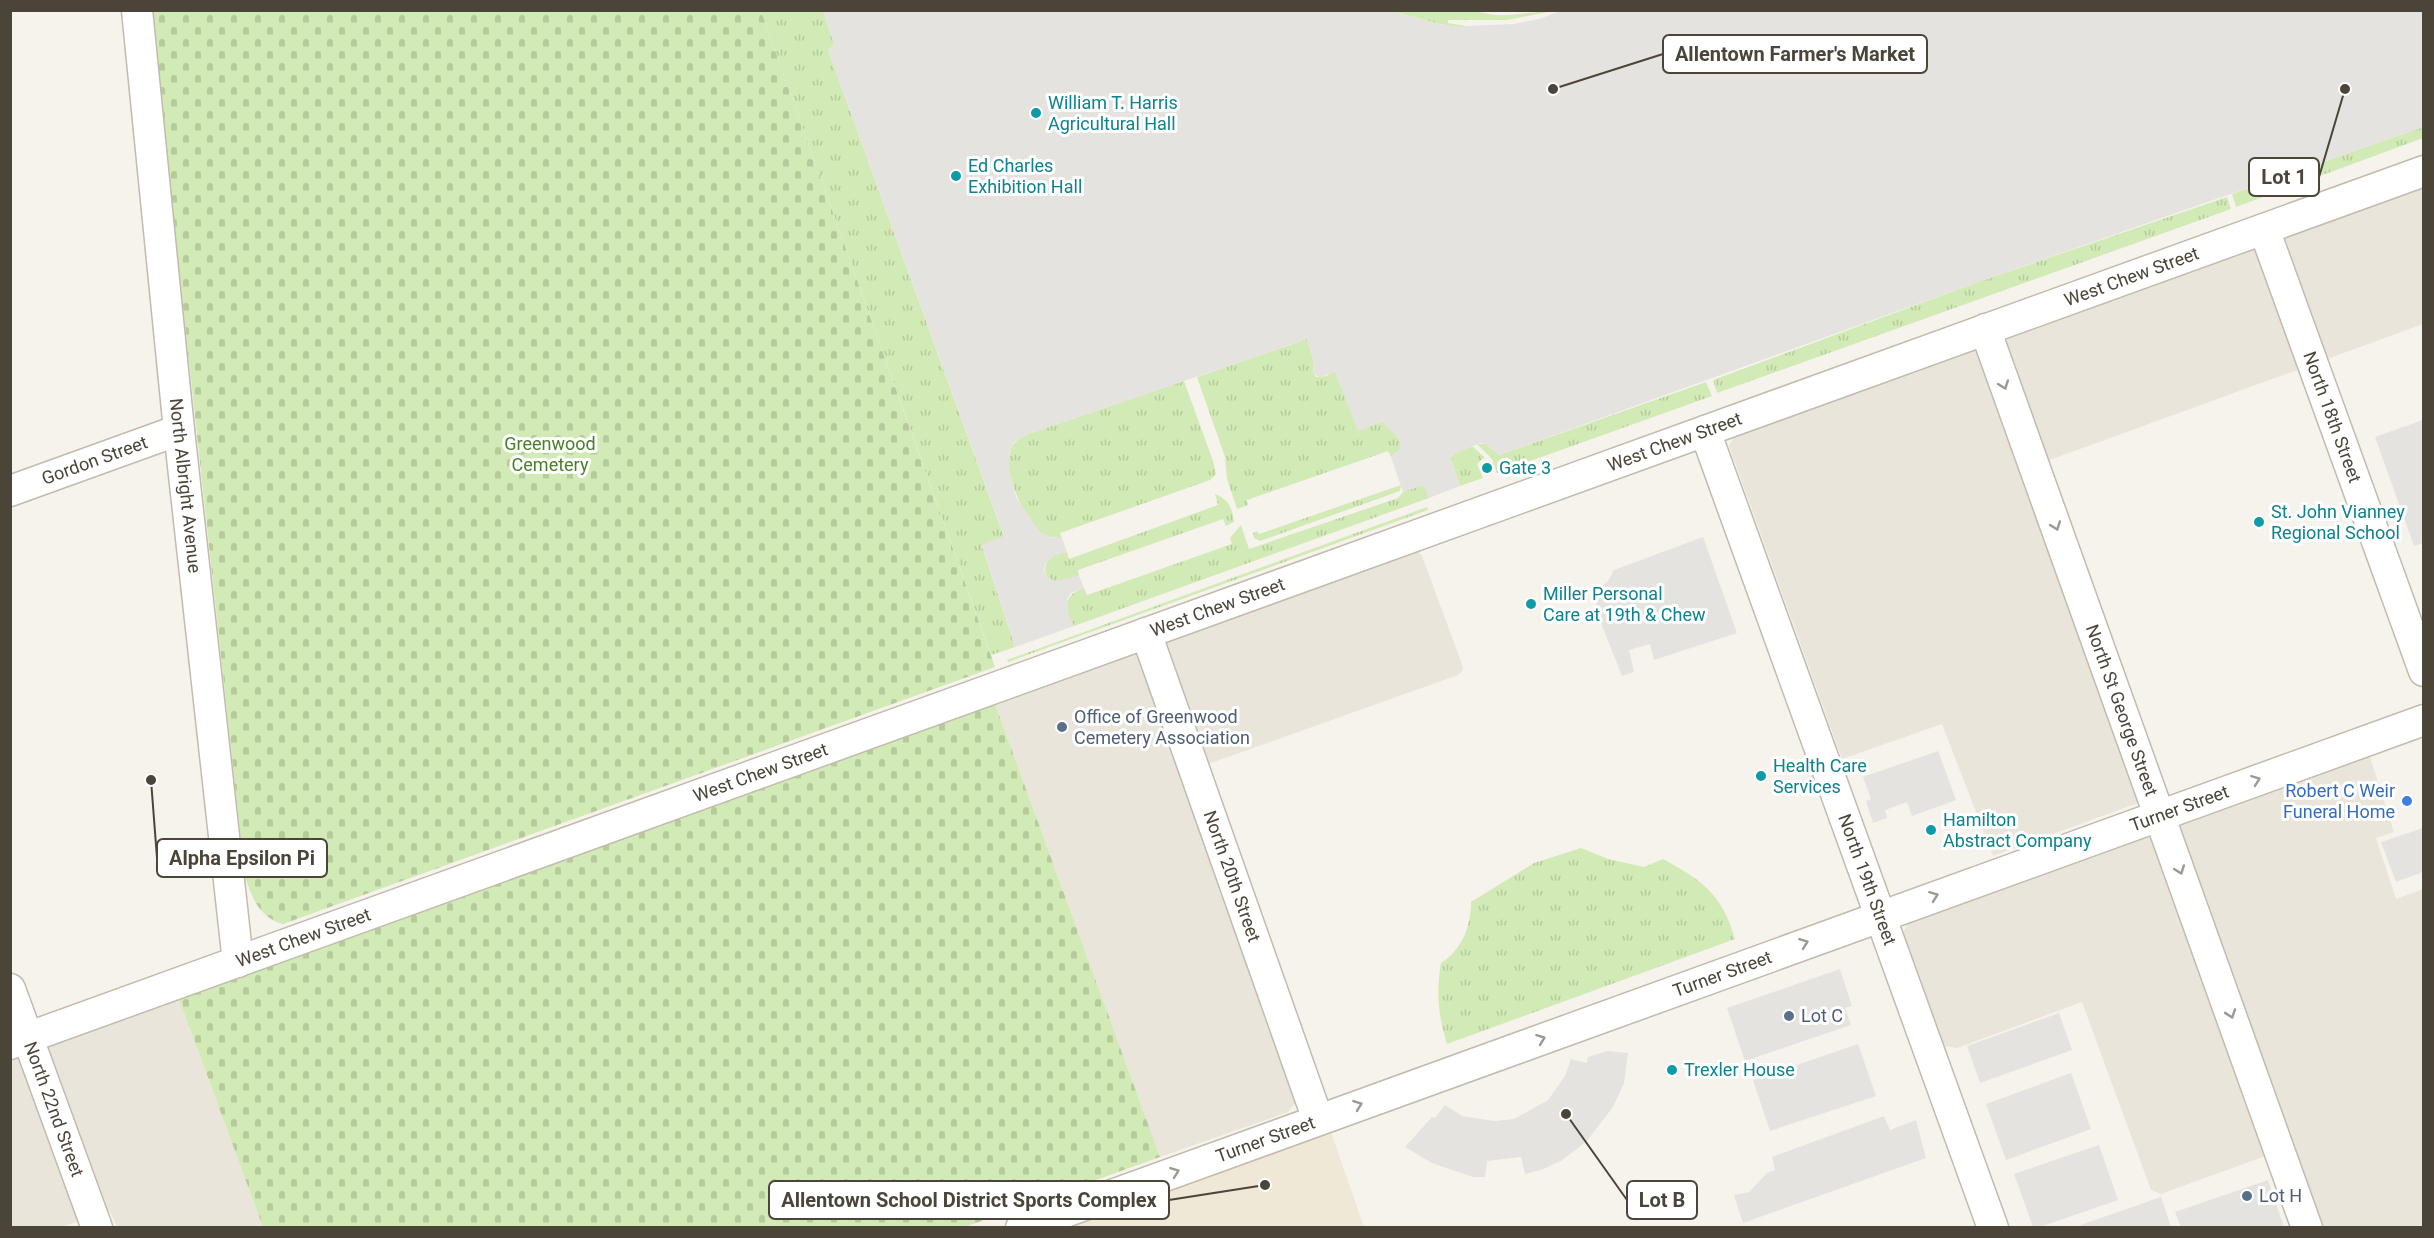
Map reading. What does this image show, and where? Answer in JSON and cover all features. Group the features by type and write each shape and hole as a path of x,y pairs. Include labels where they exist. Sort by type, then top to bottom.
{"street":[{"name":"North Albright Avenue","path":"137,10 179,430 238,962"},
{"name":"West Chew Street","path":"19,1041 2424,171"},
{"name":"North 18th Street","path":"2264,229 2424,671"},
{"name":"North St George Street","path":"1985,329 2307,1227"},
{"name":"Gordon Street","path":"10,491 179,430"},
{"name":"North 19th Street","path":"1706,431 1993,1227"},
{"name":"North 20th Street","path":"1146,633 1318,1120"},
{"name":"Turner Street","path":"1021,1227 2424,720"},
{"name":"North 22nd Street","path":"10,989 19,1041 97,1227"}],"shaded area":[{"path":"1563,10 2423,11 2423,127 1981,281 1499,455 1486,444 1480,443 1454,454 1451,458 1460,486 1429,498 1423,485 1403,492 1391,457 1400,449 1399,439 1383,422 1358,431 1335,372 1320,377 1313,374 1314,363 1307,339 1028,434 1014,442 1009,453 1010,474 1016,497 1040,532 1052,538 1062,538 1067,552 1053,556 1045,564 1044,571 1048,578 1055,581 1079,576 1084,588 1071,593 1067,599 1069,616 1074,626 1015,647 982,545 1004,536 828,50 834,44 823,11 1392,11 1439,24 1465,28 1465,26 1514,24 1539,19"},
{"path":"2423,186 2423,324 2047,461 2140,796 2138,803 1993,856 1942,724 1842,759 1729,446 1735,435"},
{"path":"2423,420 2423,543 2414,546 2375,437"},
{"path":"1703,537 1737,633 1654,660 1650,644 1629,650 1634,672 1622,676 1595,608 1600,588 1608,581 1614,570"},
{"path":"1418,551 1422,556 1463,667 1458,675 1180,774 1295,1097 1295,1103 1288,1112 1160,1157 995,704"},
{"path":"1938,751 1956,800 1912,816 1907,802 1885,810 1887,818 1873,823 1866,801 1871,799 1863,777"},
{"path":"2370,757 2394,832 2376,838 2396,899 2423,889 2423,1227 2320,1227 2268,1155 2161,1194 2151,1190 2082,1002 1957,1048 1944,1046 1903,932 1909,923"},
{"path":"2423,828 2423,872 2396,882 2381,842"},
{"name":"Lot C","path":"1840,969 1852,1006 1845,1008 1851,1025 1745,1061 1727,1008"},
{"path":"179,999 263,1227 117,1227 110,1211 61,1227 11,1228 11,1059"},
{"path":"2059,1013 2072,1050 1980,1083 1967,1046"},
{"path":"1858,1044 1876,1096 1770,1131 1753,1080"},
{"path":"1607,1051 1628,1053 1624,1083 1613,1107 1586,1142 1561,1161 1525,1174 1521,1157 1487,1161 1485,1177 1473,1177 1432,1163 1405,1147 1445,1105 1462,1116 1495,1121 1514,1119 1548,1100 1565,1076 1571,1059 1587,1063 1588,1057"},
{"path":"2071,1073 2091,1129 2006,1160 1986,1104"},
{"path":"1884,1116 1890,1130 1916,1120 1926,1158 1743,1223 1734,1195 1749,1192 1767,1173 1775,1170 1772,1157"},
{"path":"1331,1132 1364,1227 1063,1228"},
{"path":"2099,1145 2118,1200 2040,1227 2033,1227 2014,1174"},
{"name":"Lot H","path":"2268,1180 2284,1227 2181,1227 2175,1212"},
{"path":"2161,1197 2171,1227 2075,1227"}],"green space":[{"path":"1475,10 1494,15 1553,11 1507,20 1448,20 1448,23 1465,26 1465,28 1439,24 1392,11"},
{"name":"Greenwood Cemetery","path":"151,11 761,11 995,667 283,924 268,917 254,900 245,877"},
{"path":"761,11 823,11 834,44 828,50 1004,537 982,546 1015,647 991,655"},
{"path":"2423,127 2423,138 2236,207 2232,194"},
{"path":"2227,197 2231,209 1717,393 1713,380 1981,281"},
{"path":"1307,339 1316,377 1326,376 1335,371 1358,430 1383,422 1399,439 1400,449 1391,457 1388,451 1247,500 1248,505 1237,509 1227,479 1225,457 1197,377"},
{"path":"1184,381 1216,474 1210,480 1060,533 1062,538 1050,537 1039,531 1020,503 1011,478 1009,454 1014,443 1028,434"},
{"path":"1706,382 1712,396 1497,473 1492,459 1477,444 1486,444 1499,455"},
{"path":"1472,446 1484,457 1477,464 1483,478 1460,486 1451,459 1454,454"},
{"path":"1424,484 1429,498 1074,626 1068,614 1067,603 1077,591 1084,588 1087,595 1232,544 1230,538 1241,525 1249,549 1398,498 1403,492"},
{"path":"1401,485 1400,491 1260,541 1254,538 1253,533 1257,531 1259,534"},
{"path":"1215,494 1229,505 1234,522 1226,526 1223,519 1078,570 1079,576 1068,580 1051,580 1046,574 1045,566 1054,555 1067,552 1069,559 1218,505"},
{"path":"1427,507 1428,510 1008,662 1007,660"},
{"path":"995,704 1160,1157 965,1227 263,1227 179,999"},
{"path":"1581,848 1608,859 1644,867 1663,859 1689,874 1709,890 1717,900 1735,939 1447,1044 1439,1004 1441,963 1455,951 1464,937 1471,902 1534,863"}],"place":[{"name":"Allentown Farmer's Market","path":"1553,89"},
{"name":"Lot 1","path":"2345,89"},
{"name":"William T. Harris Agricultural Hall","path":"1036,113"},
{"name":"Ed Charles Exhibition Hall","path":"956,176"},
{"name":"Gate 3","path":"1487,468"},
{"name":"St. John Vianney Regional School","path":"2259,522"},
{"name":"Miller Personal Care at 19th & Chew","path":"1531,604"},
{"name":"Office of Greenwood Cemetery Association","path":"1062,727"},
{"name":"Health Care Services","path":"1761,776"},
{"name":"Alpha Epsilon Pi","path":"151,780"},
{"name":"Robert C Weir Funeral Home","path":"2407,801"},
{"name":"Hamilton Abstract Company","path":"1931,830"},
{"name":"Lot C","path":"1789,1016"},
{"name":"Trexler House","path":"1672,1070"},
{"name":"Lot B","path":"1566,1114"},
{"name":"Allentown School District Sports Complex","path":"1265,1185"},
{"name":"Lot H","path":"2247,1196"}]}
